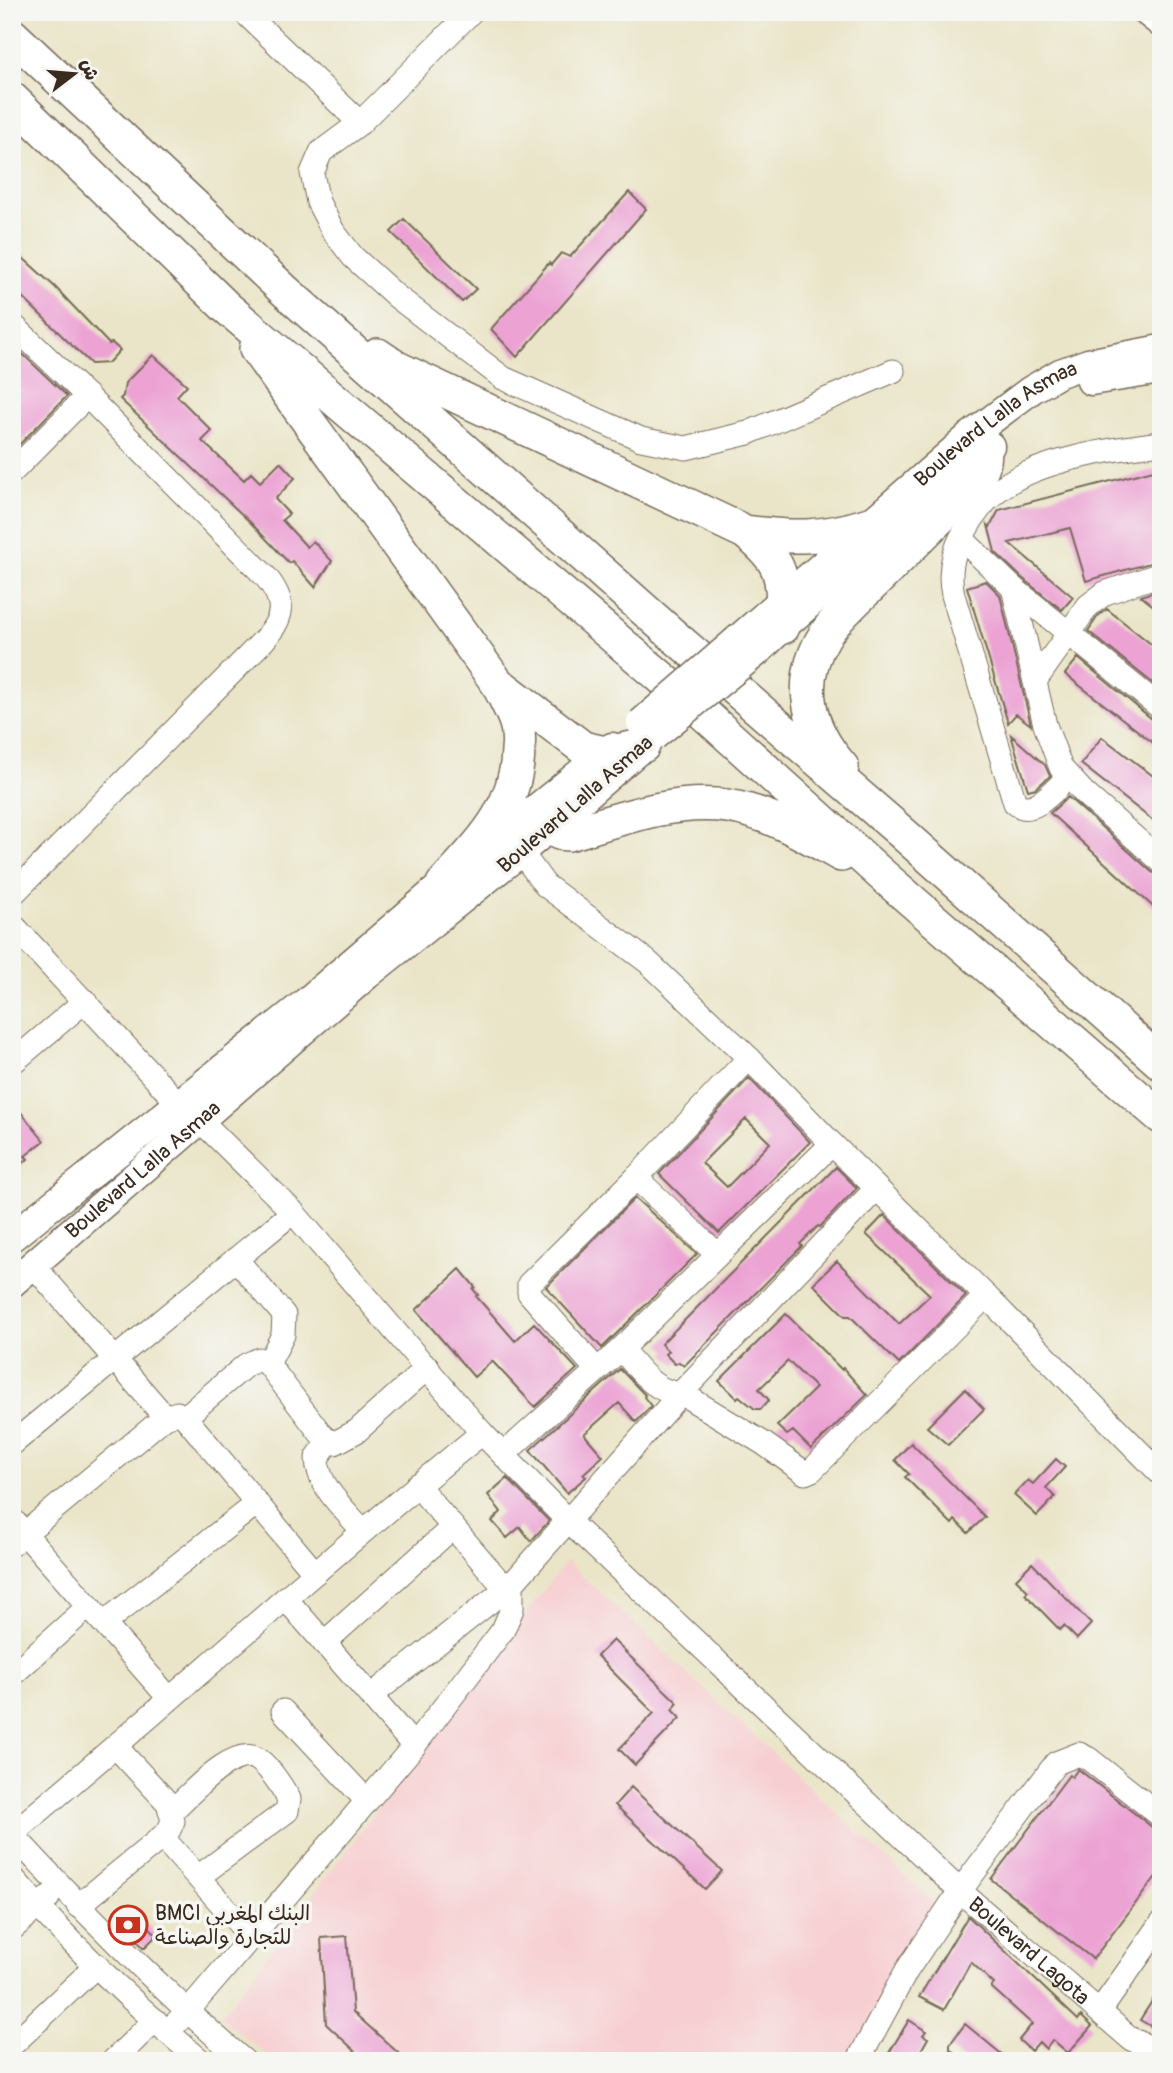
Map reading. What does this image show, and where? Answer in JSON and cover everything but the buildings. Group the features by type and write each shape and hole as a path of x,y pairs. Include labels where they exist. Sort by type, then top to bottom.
{"highway":[{"path":"12,35 284,290 675,638 900,831 1161,1063"},
{"path":"12,99 226,307 693,704 881,874 1161,1117"},
{"path":"284,290 397,368 745,532 762,545 779,569 783,579 783,614"},
{"path":"226,307 498,684 517,725 518,761 513,787 501,815 443,884"},
{"path":"900,831 821,740 807,698 808,683 825,635 850,605 961,497 985,463 984,450"},
{"path":"745,532 794,538 813,537 869,524"},
{"path":"498,684 576,745 591,751 606,753 646,735"},
{"path":"541,818 559,833 569,834 672,807 702,804 728,806 772,819 881,874"}],"main road":[{"path":"1147,12 1161,23"},
{"name":"Boulevard Lalla Asmaa","path":"783,614 869,524 970,436 1031,390 1060,373 1087,363 1161,349"},
{"name":"Boulevard Lalla Asmaa","path":"12,1237 306,1002 443,884 541,818 646,735 783,614 1019,420 1053,397 1077,385 1161,370"},
{"name":"Boulevard Lalla Asmaa","path":"23,1275 367,975 521,852 541,818 606,753"}],"street":[{"path":"244,12 359,123"},
{"path":"460,16 359,123 321,152 312,173 318,202 333,231 353,257 396,296 503,378 641,439 686,448 748,433 893,371"},
{"path":"12,324 266,577 281,600 281,611 275,628 12,895"},
{"path":"12,472 87,396"},
{"path":"1068,777 1028,809 1015,803 1002,767 949,578 952,559 961,538 983,505 996,491 1014,480 1076,458 1125,447 1161,443"},
{"path":"961,538 1013,588 1161,708"},
{"path":"1035,681 1088,606 1105,593 1161,574"},
{"path":"1013,588 1055,755 1068,777 1159,857"},
{"path":"521,852 545,885 648,962 749,1058 1161,1474"},
{"path":"12,924 178,1103 201,1121 293,1212 482,1433 505,1453 568,1521 960,1891"},
{"path":"12,1063 85,1001"},
{"path":"597,1370 527,1288 749,1058"},
{"path":"505,1453 621,1349 832,1144"},
{"path":"636,1178 717,1254"},
{"path":"371,1696 512,1584 681,1393 876,1189"},
{"path":"12,1444 293,1212"},
{"path":"236,1259 284,1315 284,1335 268,1364"},
{"path":"23,1275 175,1417 257,1503 315,1573"},
{"path":"621,1349 660,1389 681,1393 764,1443 805,1473 887,1397 986,1296"},
{"path":"169,1698 96,1615 16,1532 252,1360 259,1359 268,1364 329,1441 343,1440 357,1431 428,1367"},
{"path":"244,2061 187,2012 78,1906 12,1834 116,1747 363,1531 482,1433"},
{"path":"329,1441 317,1458 319,1475 363,1531"},
{"path":"417,1485 499,1581 512,1584"},
{"path":"12,1675 257,1503"},
{"path":"324,1643 453,1527"},
{"path":"113,2061 161,2026 187,2012 414,1746 503,1630 512,1609 512,1584"},
{"path":"286,1600 414,1746"},
{"path":"283,1711 366,1800"},
{"path":"78,1906 162,1837 173,1821 168,1802 116,1747"},
{"name":"Boulevard Lagota","path":"858,2061 907,1970 960,1891 1056,1763 1079,1754 1089,1759 1161,1816"},
{"path":"172,1811 230,1759 246,1756 260,1760 289,1799 287,1811 198,1878"},
{"path":"162,1837 251,1937"},
{"path":"12,1877 38,1907 97,1965 201,2061"},
{"path":"12,1929 60,1886"},
{"name":"Boulevard Lagota","path":"960,1891 1131,2039 1161,2052"},
{"name":"Boulevard Lagota","path":"1100,2011 1161,1924"},
{"path":"12,2045 97,1965"}],"shaded area":[{"path":"566,1561 934,1903 852,2061 274,2061 220,2017"}],"place":[{"name":"BMCI البنك المغربي للتجارة والصناعة","path":"128,1925"}]}
